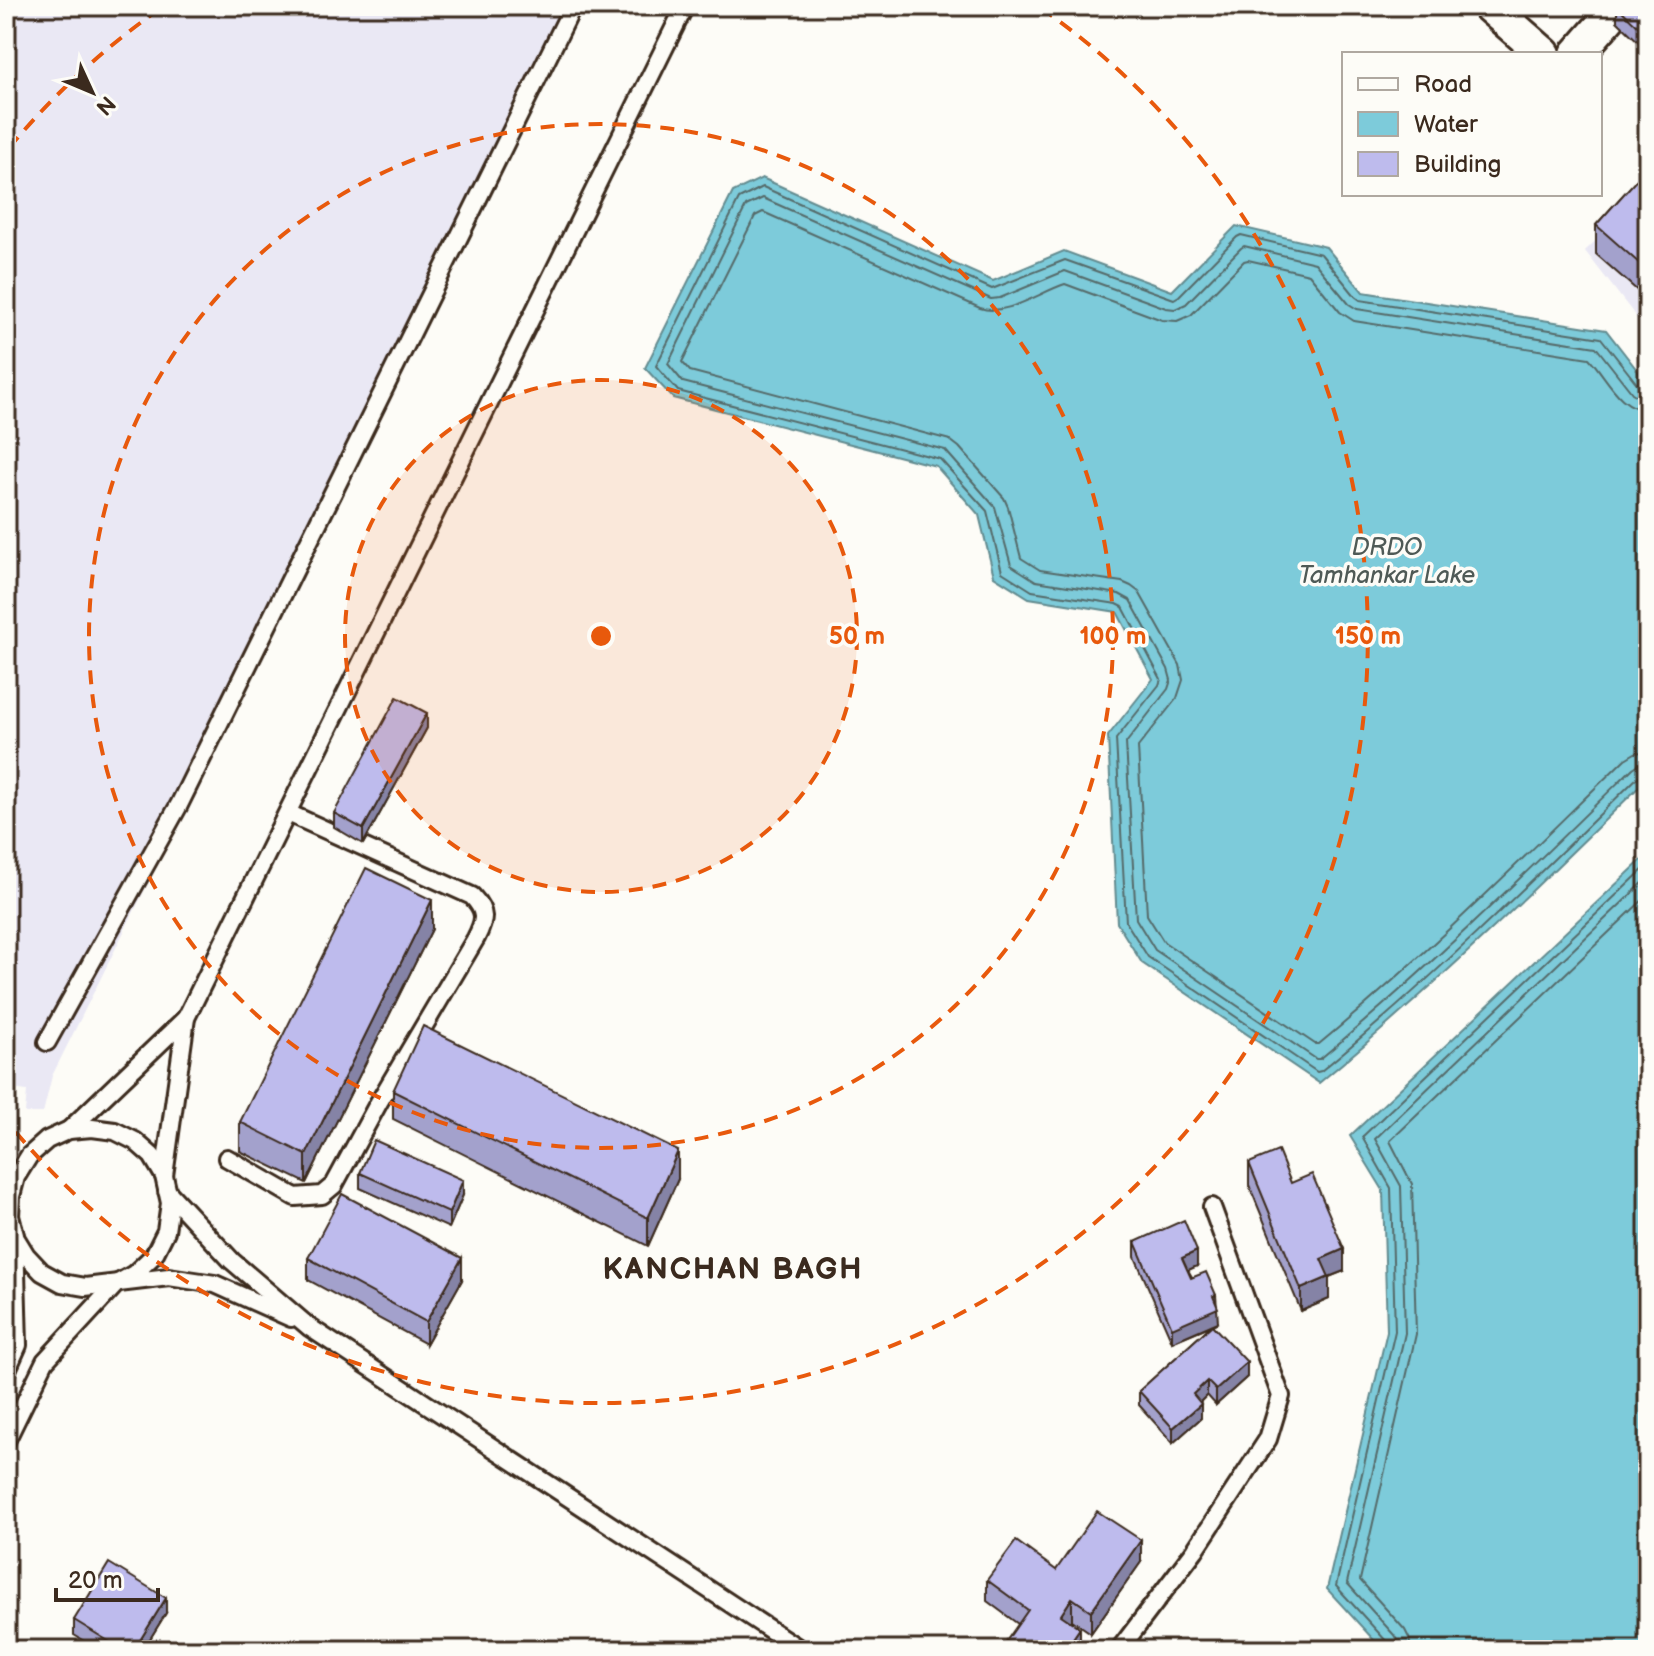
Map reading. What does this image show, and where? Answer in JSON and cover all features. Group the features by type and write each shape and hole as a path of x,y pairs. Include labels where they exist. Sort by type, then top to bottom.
{"street":[{"path":"1489,6 1542,52"},
{"path":"1579,52 1619,6"}],"lane":[{"path":"47,1042 179,805 573,6"},
{"path":"6,1441 45,1361 116,1284 134,1274 154,1255 166,1231 170,1203 166,1183 186,1018 685,6"},
{"path":"227,1158 295,1197 322,1195 334,1185 483,923 481,906 472,896 288,813"},
{"path":"6,1372 18,1345 15,1235 10,1216 11,1178 29,1156 47,1140 69,1130 186,1018"},
{"path":"69,1130 92,1128 115,1131 135,1141 152,1156 166,1183 232,1261 309,1327 801,1650"},
{"path":"1119,1650 1195,1550 1268,1439 1281,1396 1212,1207"},
{"path":"15,1235 26,1255 42,1272 62,1283 85,1287 169,1277 215,1284 309,1327"}],"shaded area":[{"path":"6,6 585,6 52,1076 43,1113 25,1113 27,1091 6,1088"},
{"path":"1648,189 1648,332 1585,251"}],"water":[{"name":"DRDO Tamhankar Lake","path":"762,178 993,281 1064,251 1172,291 1236,226 1326,247 1363,292 1606,330 1648,384 1648,778 1527,896 1319,1083 1142,963 1117,923 1108,736 1153,679 1117,612 1029,598 994,576 979,515 936,466 673,398 645,368 733,192"},
{"path":"1648,854 1648,1650 1383,1650 1327,1589 1387,1331 1383,1190 1350,1136"}],"building":[{"path":"1617,6 1648,6 1648,36"},
{"path":"1648,167 1648,271 1596,225"},
{"path":"397,697 427,713 363,829 334,813"},
{"path":"366,868 432,900 306,1155 240,1122"},
{"path":"423,1026 678,1151 648,1218 393,1091"},
{"path":"374,1140 463,1180 449,1213 360,1173"},
{"path":"1278,1151 1291,1183 1312,1174 1344,1249 1321,1259 1329,1277 1301,1289 1249,1163"},
{"path":"342,1194 462,1258 426,1322 308,1258"},
{"path":"1184,1220 1197,1251 1182,1258 1191,1278 1206,1272 1218,1308 1172,1328 1135,1242"},
{"path":"1212,1325 1247,1362 1216,1390 1207,1381 1193,1394 1201,1404 1173,1428 1139,1391"},
{"path":"1097,1511 1141,1540 1091,1611 1072,1598 1061,1615 1080,1628 1065,1650 1000,1650 1028,1610 987,1580 1016,1541 1056,1570"},
{"path":"109,1563 166,1598 134,1650 123,1650 74,1620"}],"district":[{"name":"KANCHAN BAGH","path":"733,1269"}]}
